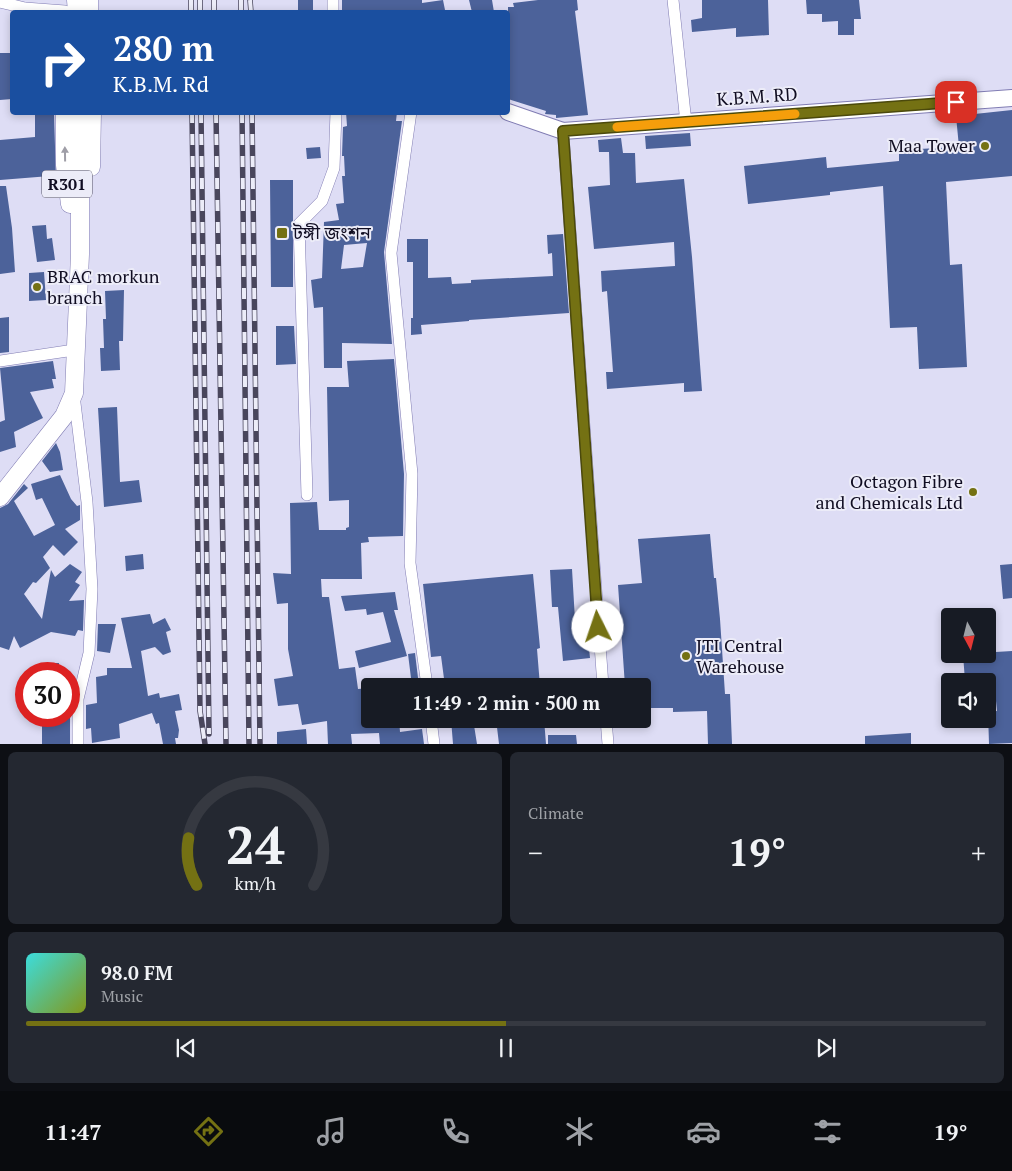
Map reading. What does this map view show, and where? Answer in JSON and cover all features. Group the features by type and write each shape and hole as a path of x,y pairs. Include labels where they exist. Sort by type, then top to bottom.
{"main road":[{"name":"R301","path":"65,115 66,174 80,254"},
{"name":"R301","path":"80,115 80,254"},
{"name":"R301","path":"0,497 64,416 74,393 74,350 80,254 91,166 92,115"}],"street":[{"path":"673,0 686,123"},
{"path":"0,2 25,8 70,7"},
{"name":"K.B.M. RD","path":"510,113 563,131 1012,98"},
{"path":"308,496 299,224 322,201 334,168 336,115"},
{"path":"411,115 390,253 412,474 410,563 426,678"},
{"path":"563,131 602,678"},
{"path":"0,361 74,350"},
{"path":"74,393 86,502 92,589 89,653 78,699 78,744"},
{"path":"432,728 434,744"},
{"path":"607,728 608,744"}],"building":[{"path":"298,0 313,0 313,10 298,10"},
{"path":"342,0 422,0 422,3 443,0 445,10 342,10"},
{"path":"469,0 492,0 494,10 472,10"},
{"path":"538,0 577,0 578,10 575,11 588,115 556,118 556,115 545,114 546,111 510,100 510,10 508,10 508,7 514,7 513,3"},
{"path":"702,0 768,0 769,35 736,37 736,28 692,32 691,20 702,18"},
{"path":"806,0 859,0 861,19 854,19 854,35 838,35 838,21 822,22 822,14 807,14"},
{"path":"0,53 10,53 10,99 0,100"},
{"path":"1012,110 1012,176 946,182 950,265 962,264 967,367 919,369 917,327 890,328 883,186 830,192 830,195 748,204 744,166 826,157 827,168 899,161 899,150 959,147 956,116"},
{"path":"35,115 54,115 56,181 50,181 50,176 0,180 0,140 35,137"},
{"path":"346,115 397,115 396,121 402,121 384,252 392,344 342,343 342,368 324,368 323,307 314,308 311,280 322,278 324,222 339,220 336,204 344,203 342,176 345,176 344,156 342,156 343,127 347,126","holes":["367,243 363,267 341,269 344,245"]},
{"path":"690,133 691,146 646,149 645,136"},
{"path":"621,138 623,153 635,153 636,183 684,179 702,391 684,392 684,383 607,389 606,372 613,372 607,291 602,292 601,271 675,266 674,242 594,249 588,187 610,185 609,152 599,152 598,140"},
{"path":"320,147 321,158 307,159 306,148"},
{"name":"টঙ্গী জংশন","path":"270,180 293,180 293,287 271,287"},
{"path":"0,186 6,186 12,228 15,272 0,274"},
{"path":"46,225 47,239 52,238 55,260 37,262 32,226"},
{"path":"563,234 569,313 421,325 422,334 411,335 411,318 413,318 413,262 407,262 407,239 428,239 428,278 451,277 452,284 471,283 471,280 553,276 552,253 548,254 547,235"},
{"name":"BRAC morkun branch","path":"44,272 46,300 29,301 29,273"},
{"path":"124,290 123,341 119,341 120,370 101,371 100,348 104,348 103,319 106,319 105,291"},
{"path":"9,317 9,352 0,353 0,318"},
{"path":"276,326 294,326 296,364 276,365"},
{"path":"394,359 404,474 403,536 368,537 369,542 361,543 362,579 321,579 322,597 329,597 339,669 355,667 358,689 361,689 361,728 400,728 400,732 422,729 424,744 380,744 379,733 351,734 352,744 328,744 327,721 302,725 298,704 278,706 274,679 293,676 288,649 288,603 277,604 273,573 291,574 290,503 317,502 319,530 346,530 349,527 349,500 329,501 327,387 349,387 347,361"},
{"path":"53,361 56,379 52,379 54,388 30,392 43,418 14,432 16,447 0,452 0,422 5,420 0,368"},
{"path":"117,407 120,482 139,480 142,502 104,507 98,408"},
{"path":"56,443 60,452 63,470 50,472 42,461"},
{"path":"60,475 71,499 77,506 80,505 80,520 65,529 78,542 64,556 53,545 43,557 50,568 36,583 33,582 24,594 42,619 51,570 55,577 70,564 82,572 75,582 80,585 69,601 84,600 83,631 78,630 75,636 51,632 20,648 14,636 9,650 0,647 0,508 8,504 24,484 28,488 14,501 34,536 55,525 42,498 36,500 31,484"},
{"path":"710,534 720,619 725,694 730,694 732,744 708,744 707,711 673,712 673,708 651,708 651,678 624,678 618,585 642,583 638,539"},
{"path":"143,554 144,569 126,571 125,556"},
{"path":"1012,564 1012,598 1003,599 1000,565"},
{"path":"572,569 575,620 586,619 590,658 563,661 558,607 552,607 550,570"},
{"path":"533,574 540,648 537,649 539,678 444,678 441,656 431,657 423,584"},
{"path":"395,592 398,610 394,610 407,656 359,668 355,651 391,642 383,612 367,615 366,609 345,611 341,596"},
{"path":"150,614 153,624 165,618 171,630 166,632 171,652 163,655 155,647 141,651 148,696 159,693 160,698 179,694 182,710 175,711 179,730 178,738 175,738 176,744 163,744 159,723 156,724 152,713 119,724 120,738 92,743 91,728 86,729 86,705 97,703 96,677 107,675 107,668 132,668 121,618"},
{"path":"98,624 116,624 110,653 97,651"},
{"path":"1012,651 1012,743 989,744 988,728 996,728 996,673 964,673 964,663 996,663 996,652"},
{"path":"415,653 418,678 411,678 408,654"},
{"path":"42,727 70,727 70,744 42,744"},
{"path":"452,728 474,728 477,744 453,744"},
{"path":"497,728 545,728 546,744 499,744"},
{"path":"306,729 307,744 277,744 277,732"},
{"path":"911,733 911,744 865,744 865,736"},
{"path":"548,735 576,735 577,744 548,744"}],"railway":[{"path":"191,0 191,10"},
{"path":"200,0 200,10"},
{"path":"214,0 214,10"},
{"path":"241,0 241,10"},
{"path":"250,0 251,10"},
{"path":"192,115 200,711 205,744"},
{"path":"201,115 209,734"},
{"path":"216,115 226,744"},
{"path":"242,115 249,744"},
{"path":"252,115 260,744"}],"slow traffic":[{"path":"617,127 795,114"}],"place":[{"name":"Maa Tower","path":"985,146"},
{"name":"টঙ্গী জংশন","path":"282,233"},
{"name":"BRAC morkun branch","path":"37,287"},
{"name":"Octagon Fibre and Chemicals Ltd","path":"973,492"},
{"name":"JTI Central Warehouse","path":"686,656"}],"route":[{"path":"598,627 563,131 956,102"}]}
